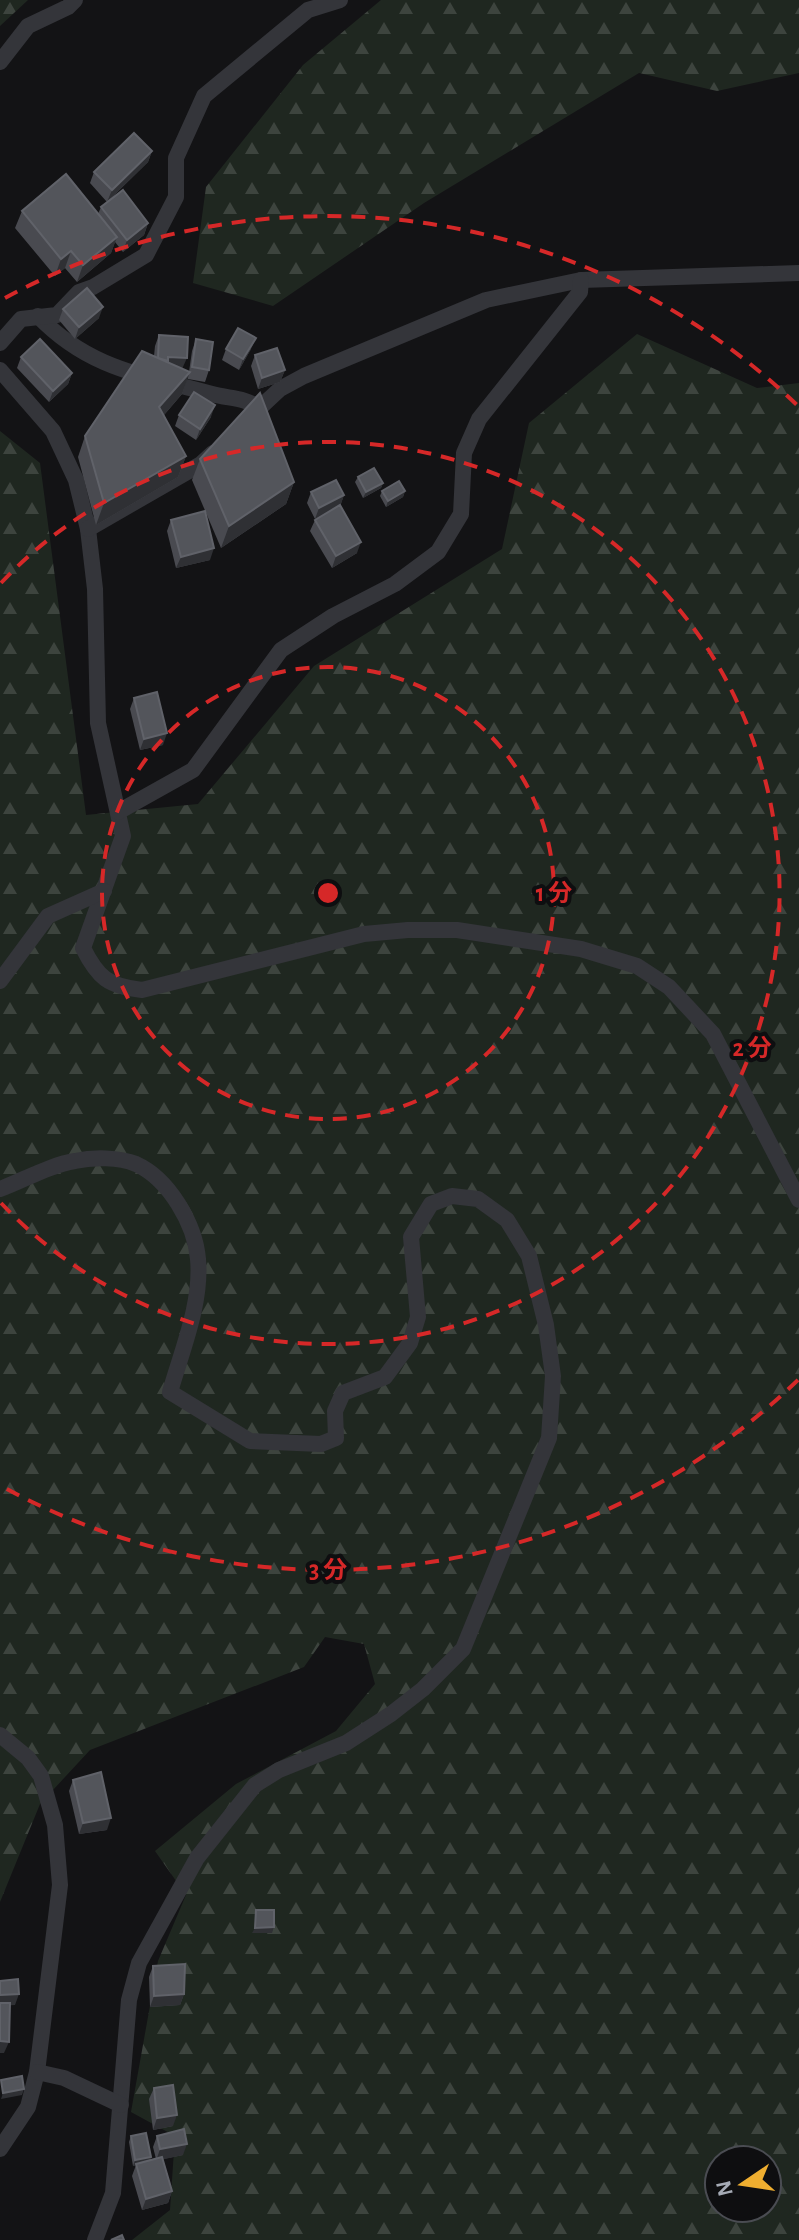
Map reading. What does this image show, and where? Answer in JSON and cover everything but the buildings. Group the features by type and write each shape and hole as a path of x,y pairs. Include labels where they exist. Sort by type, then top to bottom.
{"street":[{"path":"0,62 8,56 28,26 68,7 75,0"},
{"path":"0,343 21,319 57,315 79,292 146,255 176,197 176,158 204,96 308,10 340,0"},
{"path":"242,425 280,389 304,376 486,300 581,280 799,273"},
{"path":"118,812 193,770 281,650 333,616 395,584 438,552 461,514 464,453 479,419 580,292 581,280"},
{"path":"38,316 57,337 99,363 225,397 247,399 259,408"},
{"path":"0,370 53,431 76,480 88,529 95,589 98,723 123,836 83,948 95,972 119,987 142,990 364,934 408,930 457,930 581,949 637,966 669,987 713,1034 799,1200"},
{"path":"88,529 201,464 222,444"},
{"path":"0,981 48,916 104,891"},
{"path":"0,1189 72,1161 100,1158 136,1164 164,1187 178,1204 192,1232 198,1260 193,1309 170,1392 250,1441 321,1444 336,1438 335,1411 343,1393 385,1377 410,1343 418,1317 411,1237 431,1204 452,1196 478,1199 507,1220 529,1256 546,1325 553,1376 549,1438 463,1649 423,1689 391,1714 346,1743 279,1770 255,1785 197,1858 139,1963 129,2000 113,2193 95,2240"},
{"path":"0,1735 28,1758 41,1776 55,1825 60,1885 37,2072 28,2107 0,2149"},
{"path":"37,2072 64,2078 121,2105"}],"green space":[{"path":"0,0 28,0 0,26"},
{"path":"381,0 799,0 799,73 717,91 639,73 424,203 273,306 193,283 206,187 303,65"},
{"path":"637,334 757,388 799,383 799,2240 132,2240 170,2210 175,2136 131,2112 158,1961 186,1895 155,1851 236,1784 336,1731 375,1684 364,1644 325,1637 304,1667 90,1750 40,1804 0,1902 0,431 40,463 86,815 198,804 314,666 502,549 529,423"}]}
